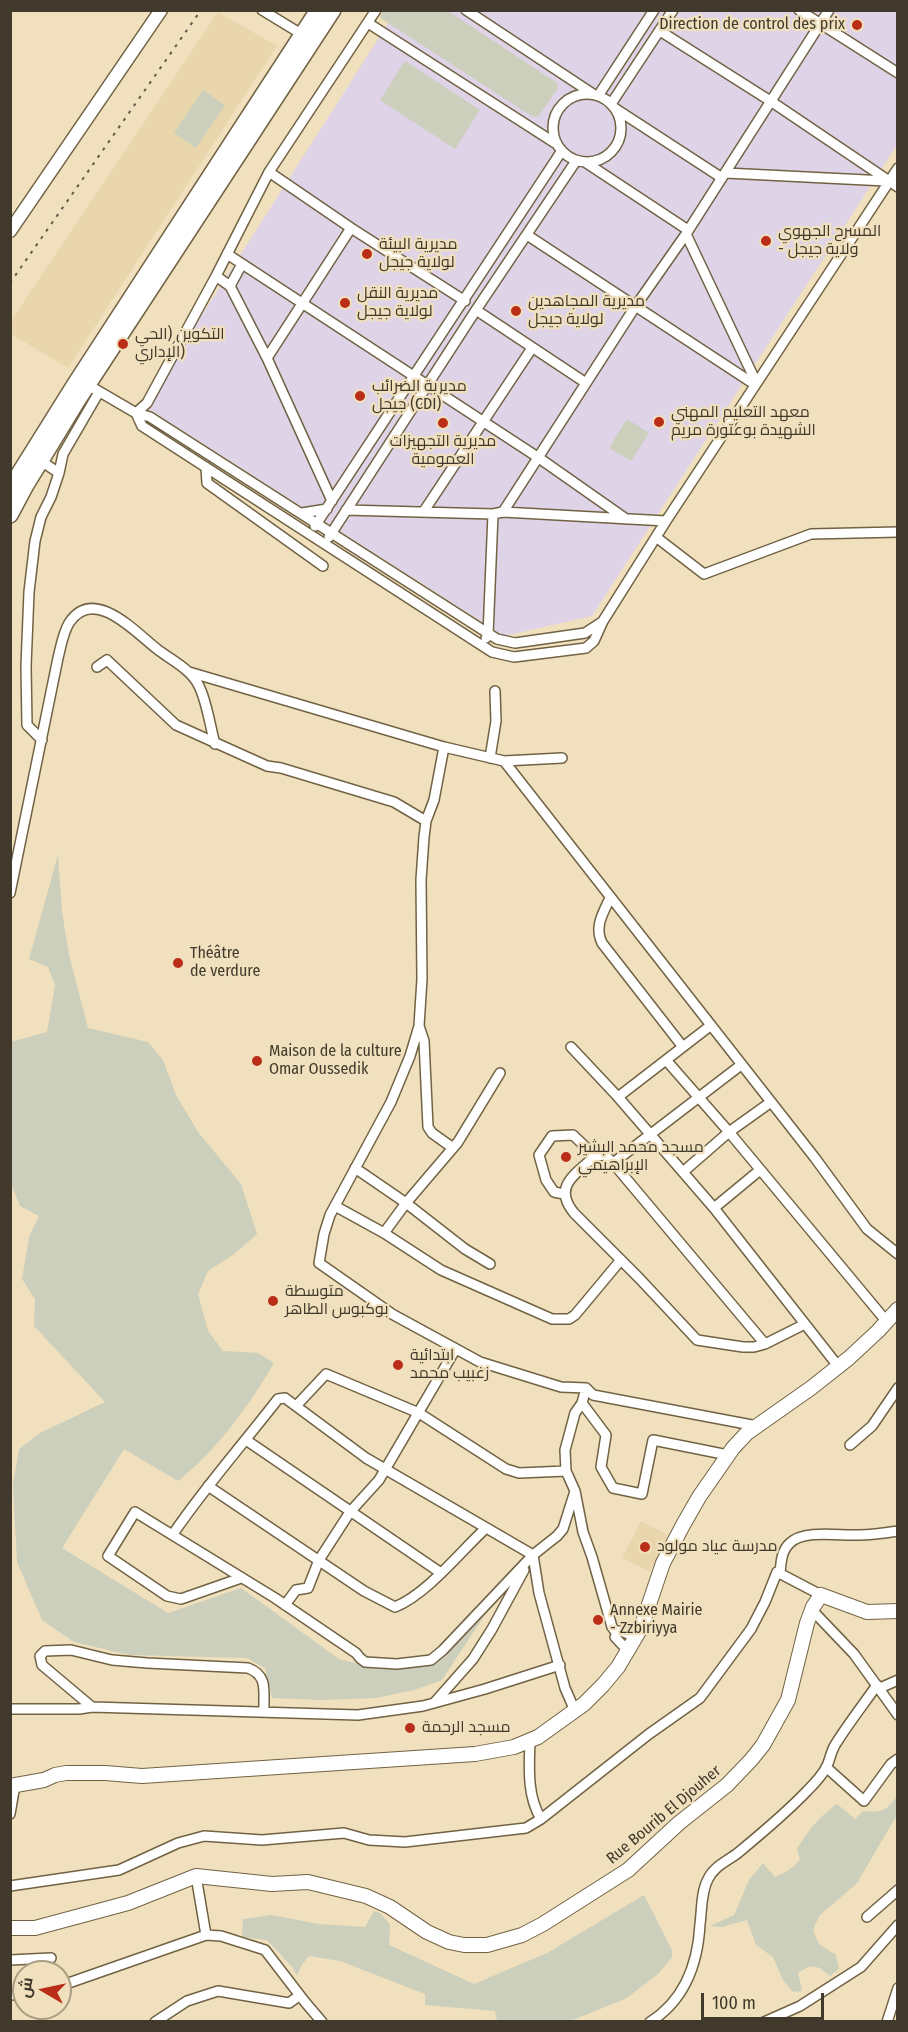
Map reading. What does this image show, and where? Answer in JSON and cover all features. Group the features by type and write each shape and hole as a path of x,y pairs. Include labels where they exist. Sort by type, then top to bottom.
{"highway":[{"path":"10,488 318,10"},
{"path":"10,515 41,461 94,389 333,10"}],"main road":[{"path":"13,1786 66,1773 142,1776 458,1756 514,1747 530,1741 575,1711 603,1685 628,1651 651,1604 663,1563 699,1497 728,1455 747,1433 838,1366 887,1322 897,1309"},
{"path":"821,1595 867,1612 897,1611"},
{"name":"Rue Bourib El Djouher","path":"10,1928 35,1928 128,1903 196,1876 272,1884 308,1882 366,1896 390,1907 427,1932 448,1942 464,1945 487,1945 522,1935 628,1870 679,1823 727,1785 751,1760 763,1745 788,1700 807,1623 821,1595"}],"street":[{"path":"10,231 161,10"},
{"path":"262,10 303,35"},
{"path":"136,413 147,403 269,172 376,10"},
{"path":"466,10 612,106 724,175 889,181"},
{"path":"596,95 654,10"},
{"path":"612,106 673,10"},
{"path":"799,10 897,73"},
{"path":"481,645 488,635 498,513 538,458 830,10"},
{"path":"368,23 555,143"},
{"path":"660,31 772,102 897,187"},
{"path":"596,95 584,94 564,102 553,121 552,132 555,143 561,152 687,232 755,383"},
{"path":"580,162 593,162 604,158 613,151 619,141 620,118 612,106"},
{"path":"310,534 561,152"},
{"path":"324,544 476,310 580,162"},
{"path":"136,413 142,426 492,652 514,657 586,648 594,641 603,621 666,521 897,168"},
{"path":"269,172 465,301"},
{"path":"267,358 351,228"},
{"path":"527,235 755,383"},
{"path":"227,254 538,458 626,519"},
{"path":"230,286 242,264"},
{"path":"216,276 230,286 267,358 330,505"},
{"path":"476,310 586,383"},
{"path":"424,511 532,348"},
{"path":"94,389 136,413 150,417 332,532 488,635 515,643 585,633 603,621"},
{"path":"42,740 27,725 28,598 37,528 82,407"},
{"path":"41,461 59,473"},
{"path":"207,468 207,483 323,566"},
{"path":"302,513 330,505 345,512 498,513 666,521"},
{"path":"287,540 297,526"},
{"path":"656,537 704,574 811,534 897,532"},
{"path":"10,893 58,658 66,630 74,617 86,609 103,610 119,618 189,672 199,685 215,744"},
{"path":"96,667 107,660 176,725 215,744 267,766 281,768 394,802 426,821"},
{"path":"189,672 444,747 490,758 504,761 562,758"},
{"path":"490,758 496,721 495,691"},
{"path":"444,747 434,800 426,821 421,880 422,970 419,1026 410,1056 391,1102 335,1206 326,1228 319,1263 392,1314 485,1365 561,1387 586,1388 593,1395 757,1426"},
{"path":"504,761 815,1158 867,1229 897,1254"},
{"path":"610,898 598,925 598,935 602,944 683,1047"},
{"path":"419,1026 424,1041 428,1127 432,1133 453,1148"},
{"path":"618,1097 710,1026"},
{"path":"571,1047 618,1097 714,1208 838,1366"},
{"path":"666,1060 887,1322"},
{"path":"613,1163 741,1065"},
{"path":"384,1233 406,1203 453,1148 500,1073"},
{"path":"683,1172 729,1132 771,1102"},
{"path":"595,1156 573,1135 552,1136 539,1155 546,1180 561,1190 573,1213 639,1278 697,1340 742,1347 765,1344 805,1324"},
{"path":"561,1190 595,1156 605,1155 765,1344"},
{"path":"355,1168 406,1203 465,1250 490,1264"},
{"path":"714,1208 760,1170"},
{"path":"335,1206 384,1233 441,1270 552,1318 569,1319 575,1315 620,1261"},
{"path":"285,1605 296,1590 308,1588 319,1560 350,1512 379,1480 455,1350"},
{"path":"296,1406 326,1374 419,1413 506,1469 519,1473 566,1471"},
{"path":"586,1388 582,1403 575,1413 565,1450 566,1471 575,1491 583,1532 612,1627 615,1631 636,1637"},
{"path":"850,1445 872,1426 897,1388"},
{"path":"173,1534 208,1486 279,1399 290,1400 361,1455 532,1555 539,1593 566,1688 575,1711"},
{"path":"582,1403 606,1435 601,1467 613,1488 642,1494 653,1440 728,1455"},
{"path":"246,1440 441,1573"},
{"path":"208,1486 364,1592 395,1607 409,1599 441,1573 486,1528"},
{"path":"241,1578 176,1600 108,1556 135,1512 285,1605 356,1653 365,1662 398,1664 431,1659 443,1650 532,1555 557,1536 563,1528 575,1491"},
{"path":"780,1574 785,1549 791,1541 799,1537 863,1535 897,1531"},
{"path":"434,1702 473,1659 532,1555"},
{"path":"10,1886 118,1870 178,1843 204,1836 262,1840 344,1833 369,1840 405,1842 526,1828 542,1819 649,1734 700,1698 751,1629 777,1572 821,1595"},
{"path":"812,1610 854,1654 897,1715"},
{"path":"615,1637 628,1651"},
{"path":"92,1707 42,1665 40,1656 42,1653 71,1650 112,1660 248,1668 258,1672 263,1680 264,1711"},
{"path":"10,1709 92,1707 358,1714 409,1709 485,1689 560,1665"},
{"path":"650,2022 670,2005 686,1982 694,1965 700,1939 703,1896 709,1877 720,1865 736,1855 807,1792 826,1767 836,1743 879,1687 897,1680"},
{"path":"530,1741 530,1785 534,1807 542,1819"},
{"path":"826,1767 864,1801 897,1759"},
{"path":"10,1814 13,1786"},
{"path":"196,1876 206,1935"},
{"path":"867,1917 897,1890"},
{"path":"764,2022 800,2006 861,1967 897,1925"},
{"path":"72,1982 206,1935 221,1936 265,1950 320,2021"},
{"path":"10,1960 51,1958"},
{"path":"888,2022 897,1988"},
{"path":"155,2022 187,2001 218,1991 289,2003 299,1996"},
{"path":"888,2022 897,2016"}],"shaded area":[{"path":"396,11 897,11 897,145 592,616 504,636 144,406"},
{"path":"218,12 277,46 68,368 11,334 10,322"},
{"name":"مدرسة عياد مولود","path":"641,1521 668,1535 650,1572 622,1558"}],"green space":[{"path":"384,10 448,11 557,83 558,88 539,116 533,117 382,19 380,16"},
{"path":"405,61 480,110 455,149 380,100"},
{"path":"203,90 225,105 196,148 174,133"},
{"path":"627,419 649,433 631,461 609,448"},
{"path":"58,855 62,912 69,955 88,1028 148,1042 163,1060 176,1095 198,1132 241,1184 257,1234 233,1255 208,1271 198,1294 208,1331 223,1351 258,1353 274,1363 254,1395 219,1441 178,1481 124,1449 62,1548 168,1613 241,1588 339,1659 368,1666 432,1666 494,1601 442,1680 414,1690 376,1698 321,1700 272,1698 265,1668 247,1658 129,1655 74,1642 42,1620 17,1562 13,1485 19,1449 40,1433 105,1402 34,1326 35,1299 22,1279 29,1237 39,1216 20,1206 11,1184 10,1042 47,1032 55,985 48,967 29,959"},
{"path":"897,1796 897,1815 857,1883 819,1916 813,1930 819,1944 836,1955 839,1969 830,1976 820,1968 810,1966 798,1973 802,1991 793,1992 783,1980 773,1957 756,1945 747,1920 722,1927 710,1926 734,1915 749,1880 763,1863 775,1877 789,1870 800,1860 797,1849 801,1842 819,1819 837,1804 855,1819 863,1811 883,1810"},
{"path":"644,1895 672,1950 672,1957 659,1973 627,1998 566,2022 497,2021 495,2011 425,2005 425,1994 340,1961 309,1956 297,1976 293,1968 267,1940 242,1937 243,1919 272,1915 318,1924 365,1927 374,1911 380,1913 390,1924 389,1945 474,1984 547,1953"}],"railway":[{"path":"10,283 201,10"}],"place":[{"name":"Direction de control des prix","path":"857,25"},
{"name":"المسرح الجهوي - ولاية جيجل","path":"766,241"},
{"name":"مديرية البيئة لولاية جيجل","path":"367,254"},
{"name":"مديرية النقل لولاية جيجل","path":"345,303"},
{"name":"مديرية المجاهدين لولاية جيجل","path":"516,311"},
{"name":"التكوين (الحي الإداري)","path":"123,344"},
{"name":"مديرية الضرائب جيجل (CDI)","path":"360,396"},
{"name":"معهد التعليم المهني الشهيدة بوعتورة مريم","path":"659,422"},
{"name":"مديرية التجهيزات العمومية","path":"443,423"},
{"name":"Théâtre de verdure","path":"178,963"},
{"name":"Maison de la culture Omar Oussedik","path":"257,1061"},
{"name":"مسجد محمد البشير الإبراهيمي","path":"566,1157"},
{"name":"متوسطة بوكبوس الطاهر","path":"273,1301"},
{"name":"ابتدائية زغبيب محمد","path":"398,1365"},
{"name":"مدرسة عياد مولود","path":"645,1547"},
{"name":"Annexe Mairie - Zzbiriyya","path":"598,1620"},
{"name":"مسجد الرحمة","path":"410,1728"}]}
